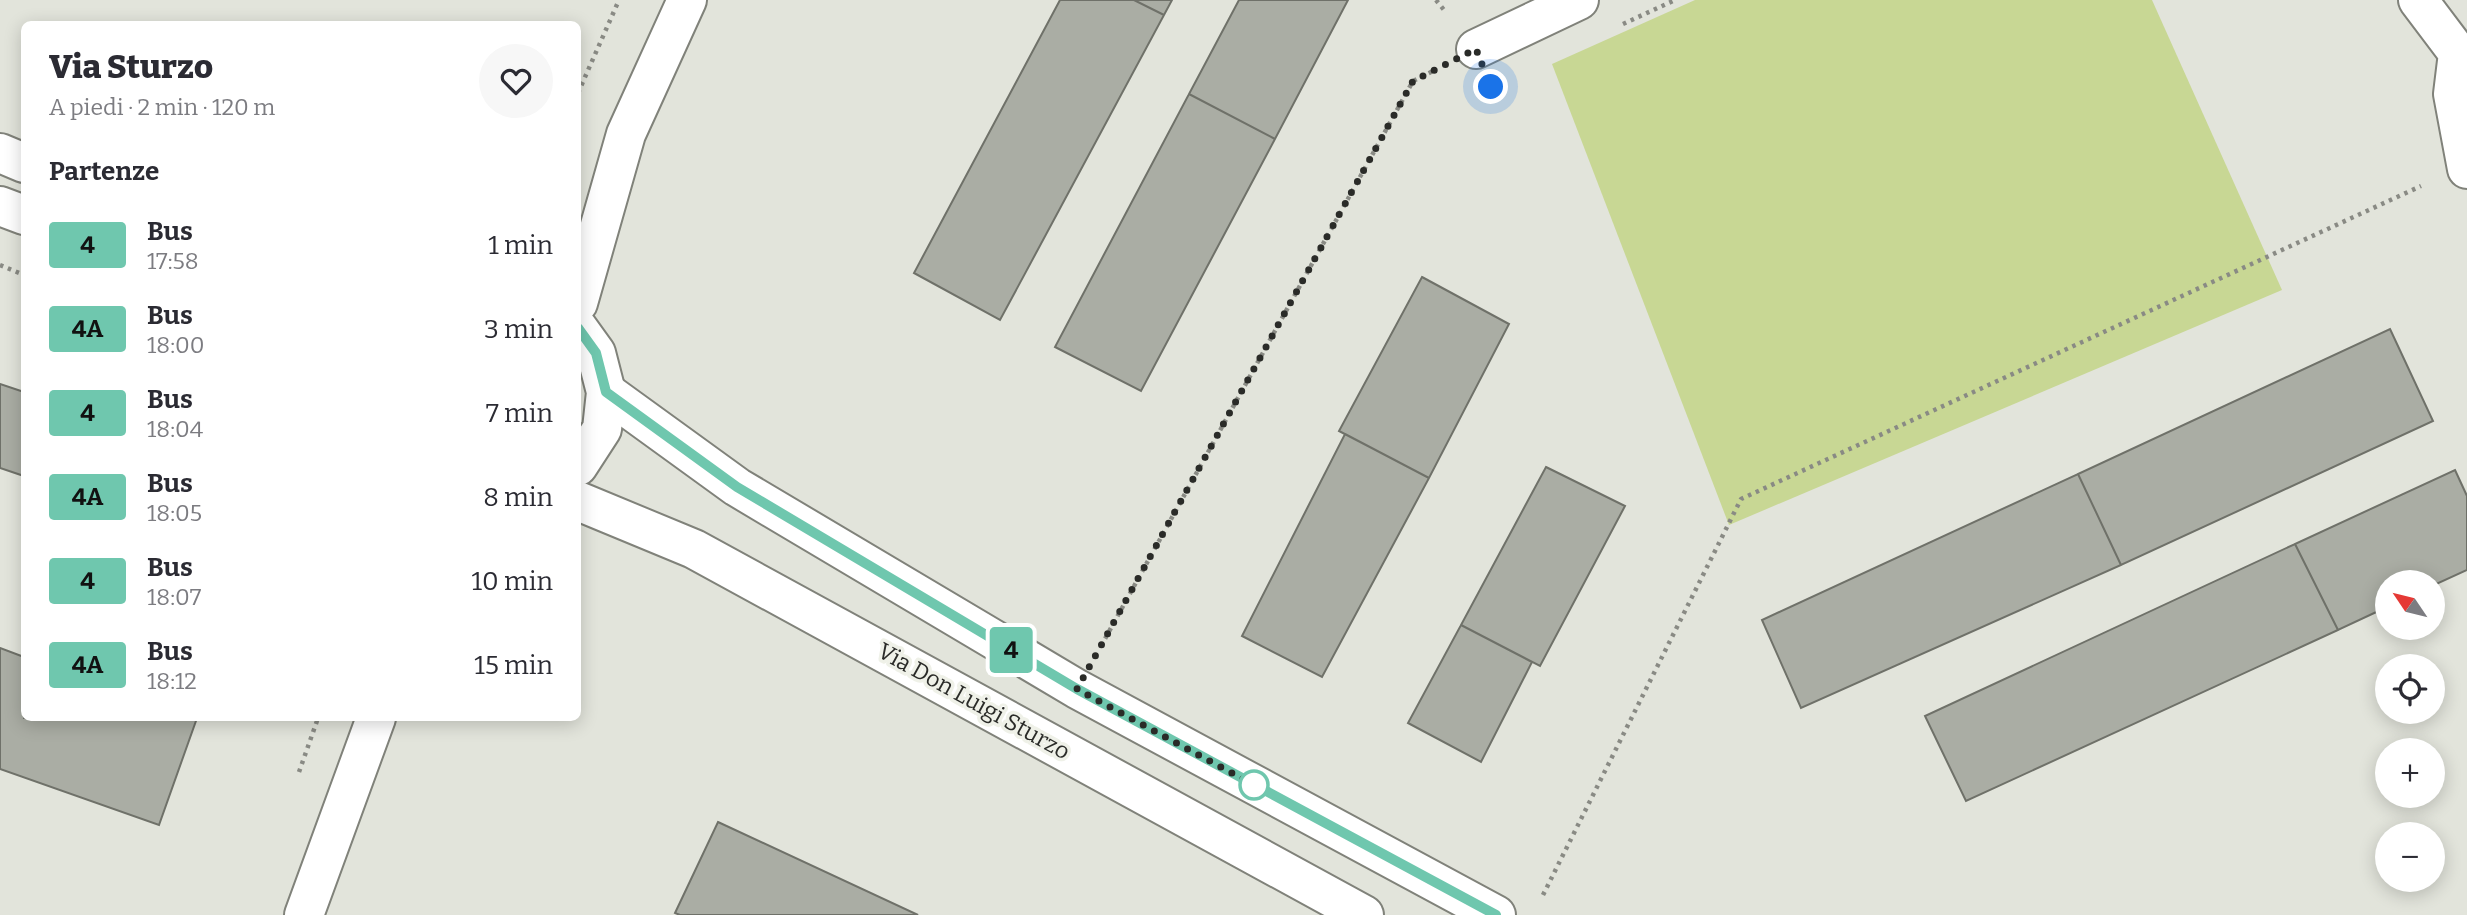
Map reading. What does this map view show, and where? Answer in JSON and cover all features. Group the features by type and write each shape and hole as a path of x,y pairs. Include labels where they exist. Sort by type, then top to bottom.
{"street":[{"path":"581,292 626,134 687,0"},
{"path":"1476,49 1579,0"},
{"path":"2418,0 2463,47 2452,93 2466,167"},
{"path":"581,202 626,134"},
{"path":"0,153 21,162"},
{"path":"0,206 21,214"},
{"path":"581,332 596,353 606,392 602,429 581,461"},
{"path":"606,392 737,487 1077,689 1496,915"},
{"name":"Via Don Luigi Sturzo","path":"581,502 694,549 1364,915"},
{"path":"304,915 375,721"}],"path":[{"path":"581,86 619,0"},
{"path":"1614,29 1675,0"},
{"path":"1077,689 1413,81 1476,49"},
{"path":"1539,903 1741,499 2466,167"},
{"path":"0,265 21,274"}],"green space":[{"path":"1695,0 2152,0 2282,290 1729,525 1552,64"}],"building":[{"path":"1060,0 1134,0 1164,15 1000,320 914,273"},
{"path":"1134,0 1172,0 1164,15"},
{"path":"1239,0 1348,0 1275,139 1189,94"},
{"path":"1189,94 1275,139 1141,391 1055,347"},
{"path":"1422,277 1509,324 1429,478 1339,431"},
{"path":"2390,329 2433,421 2121,565 2078,474"},
{"path":"0,384 21,391 21,475 0,468"},
{"path":"1345,434 1429,478 1322,677 1242,636"},
{"path":"1546,467 1625,506 1540,666 1461,625"},
{"path":"2455,470 2467,496 2467,570 2445,580 2445,570 2375,570 2375,613 2338,630 2295,544"},
{"path":"2078,474 2121,565 1801,708 1762,620"},
{"path":"2295,544 2338,630 1966,801 1925,716"},
{"path":"1461,625 1532,662 1481,762 1408,723"},
{"path":"0,648 21,656 21,721 196,721 159,825 0,769"},
{"path":"718,822 918,915 675,913"}],"bus line":[{"name":"4","path":"581,332 596,353 606,392 737,487 1077,689 1496,915"}],"route":[{"path":"1254,785 1077,689 1413,81 1476,49 1491,87"}]}
